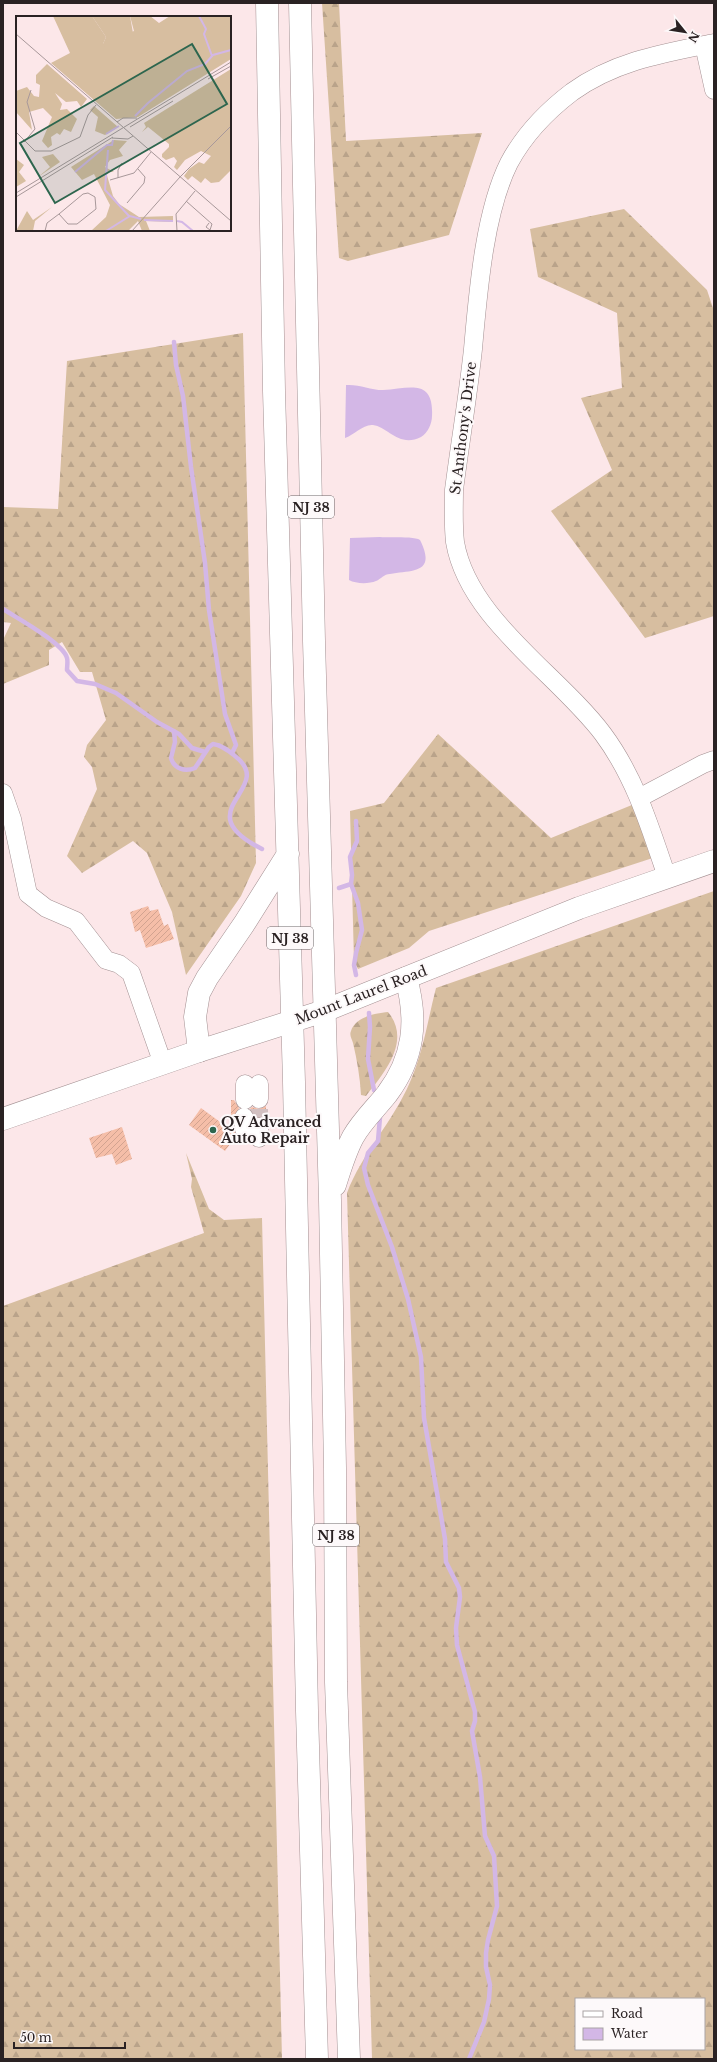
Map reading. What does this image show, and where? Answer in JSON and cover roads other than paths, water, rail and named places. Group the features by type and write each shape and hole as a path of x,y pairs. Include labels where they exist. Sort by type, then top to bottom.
{"main road":[{"name":"NJ 38","path":"267,3 273,383 293,1022 306,1703 317,2059"},
{"name":"NJ 38","path":"300,3 324,1011 330,1200 335,1460 336,1682 349,2059"},
{"path":"199,1052 195,1017 199,993 207,978 244,924 288,854"},
{"name":"Mount Laurel Road","path":"3,1119 324,1011 580,908 714,861"},
{"path":"330,1200 345,1154 353,1137 399,1075 409,1056 412,1037 412,1012 406,978"}],"street":[{"path":"709,44 714,90"},
{"name":"St Anthony's Drive","path":"667,877 639,798 618,755 602,733 500,625 472,588 462,566 455,542 453,516 454,490 479,292 488,237 500,186 509,164 521,144 536,124 573,91 595,78 630,62 668,52 709,44"},
{"path":"639,798 703,764 714,760"},
{"path":"3,793 12,819 28,894 46,908 76,921 106,960 119,964 131,973 163,1064"}],"water":[{"path":"346,385 355,385 378,390 418,388 424,390 429,395 431,404 432,419 429,428 421,437 413,440 406,440 394,436 384,429 369,425 345,438"},
{"path":"380,537 420,540 426,559 424,565 414,570 386,575 370,583 359,583 349,580 350,538"}],"waterway":[{"path":"174,342 176,365 183,396 191,467 205,563 209,610 225,714 236,745 232,753"},
{"path":"3,609 39,631 57,645 64,652 67,658 67,670 77,681 95,684 116,693 157,722 179,734 192,748 205,752"},
{"path":"174,731 175,742 171,758 172,762 180,769 187,770 195,768 209,747 213,744 228,750 245,768 246,779 231,811 231,823 240,835 262,849"},
{"path":"356,821 357,841 350,857 352,875 351,884 358,903 362,930 354,965 356,975"},
{"path":"339,888 351,884"},
{"path":"369,1013 370,1027 368,1059 374,1090"},
{"path":"380,1117 378,1141 368,1153 364,1168 368,1185 392,1247 408,1299 421,1357 424,1418 445,1539 446,1562 459,1588 460,1597 456,1628 457,1645 475,1712 475,1721 472,1731 480,1777 485,1836 494,1856 497,1906 486,1953 486,1967 490,1985 489,1999 484,2022 469,2059"}],"tunnel":[{"path":"259,1099 259,1127"}],"place":[{"name":"QV Advanced Auto Repair","path":"213,1130"}]}
